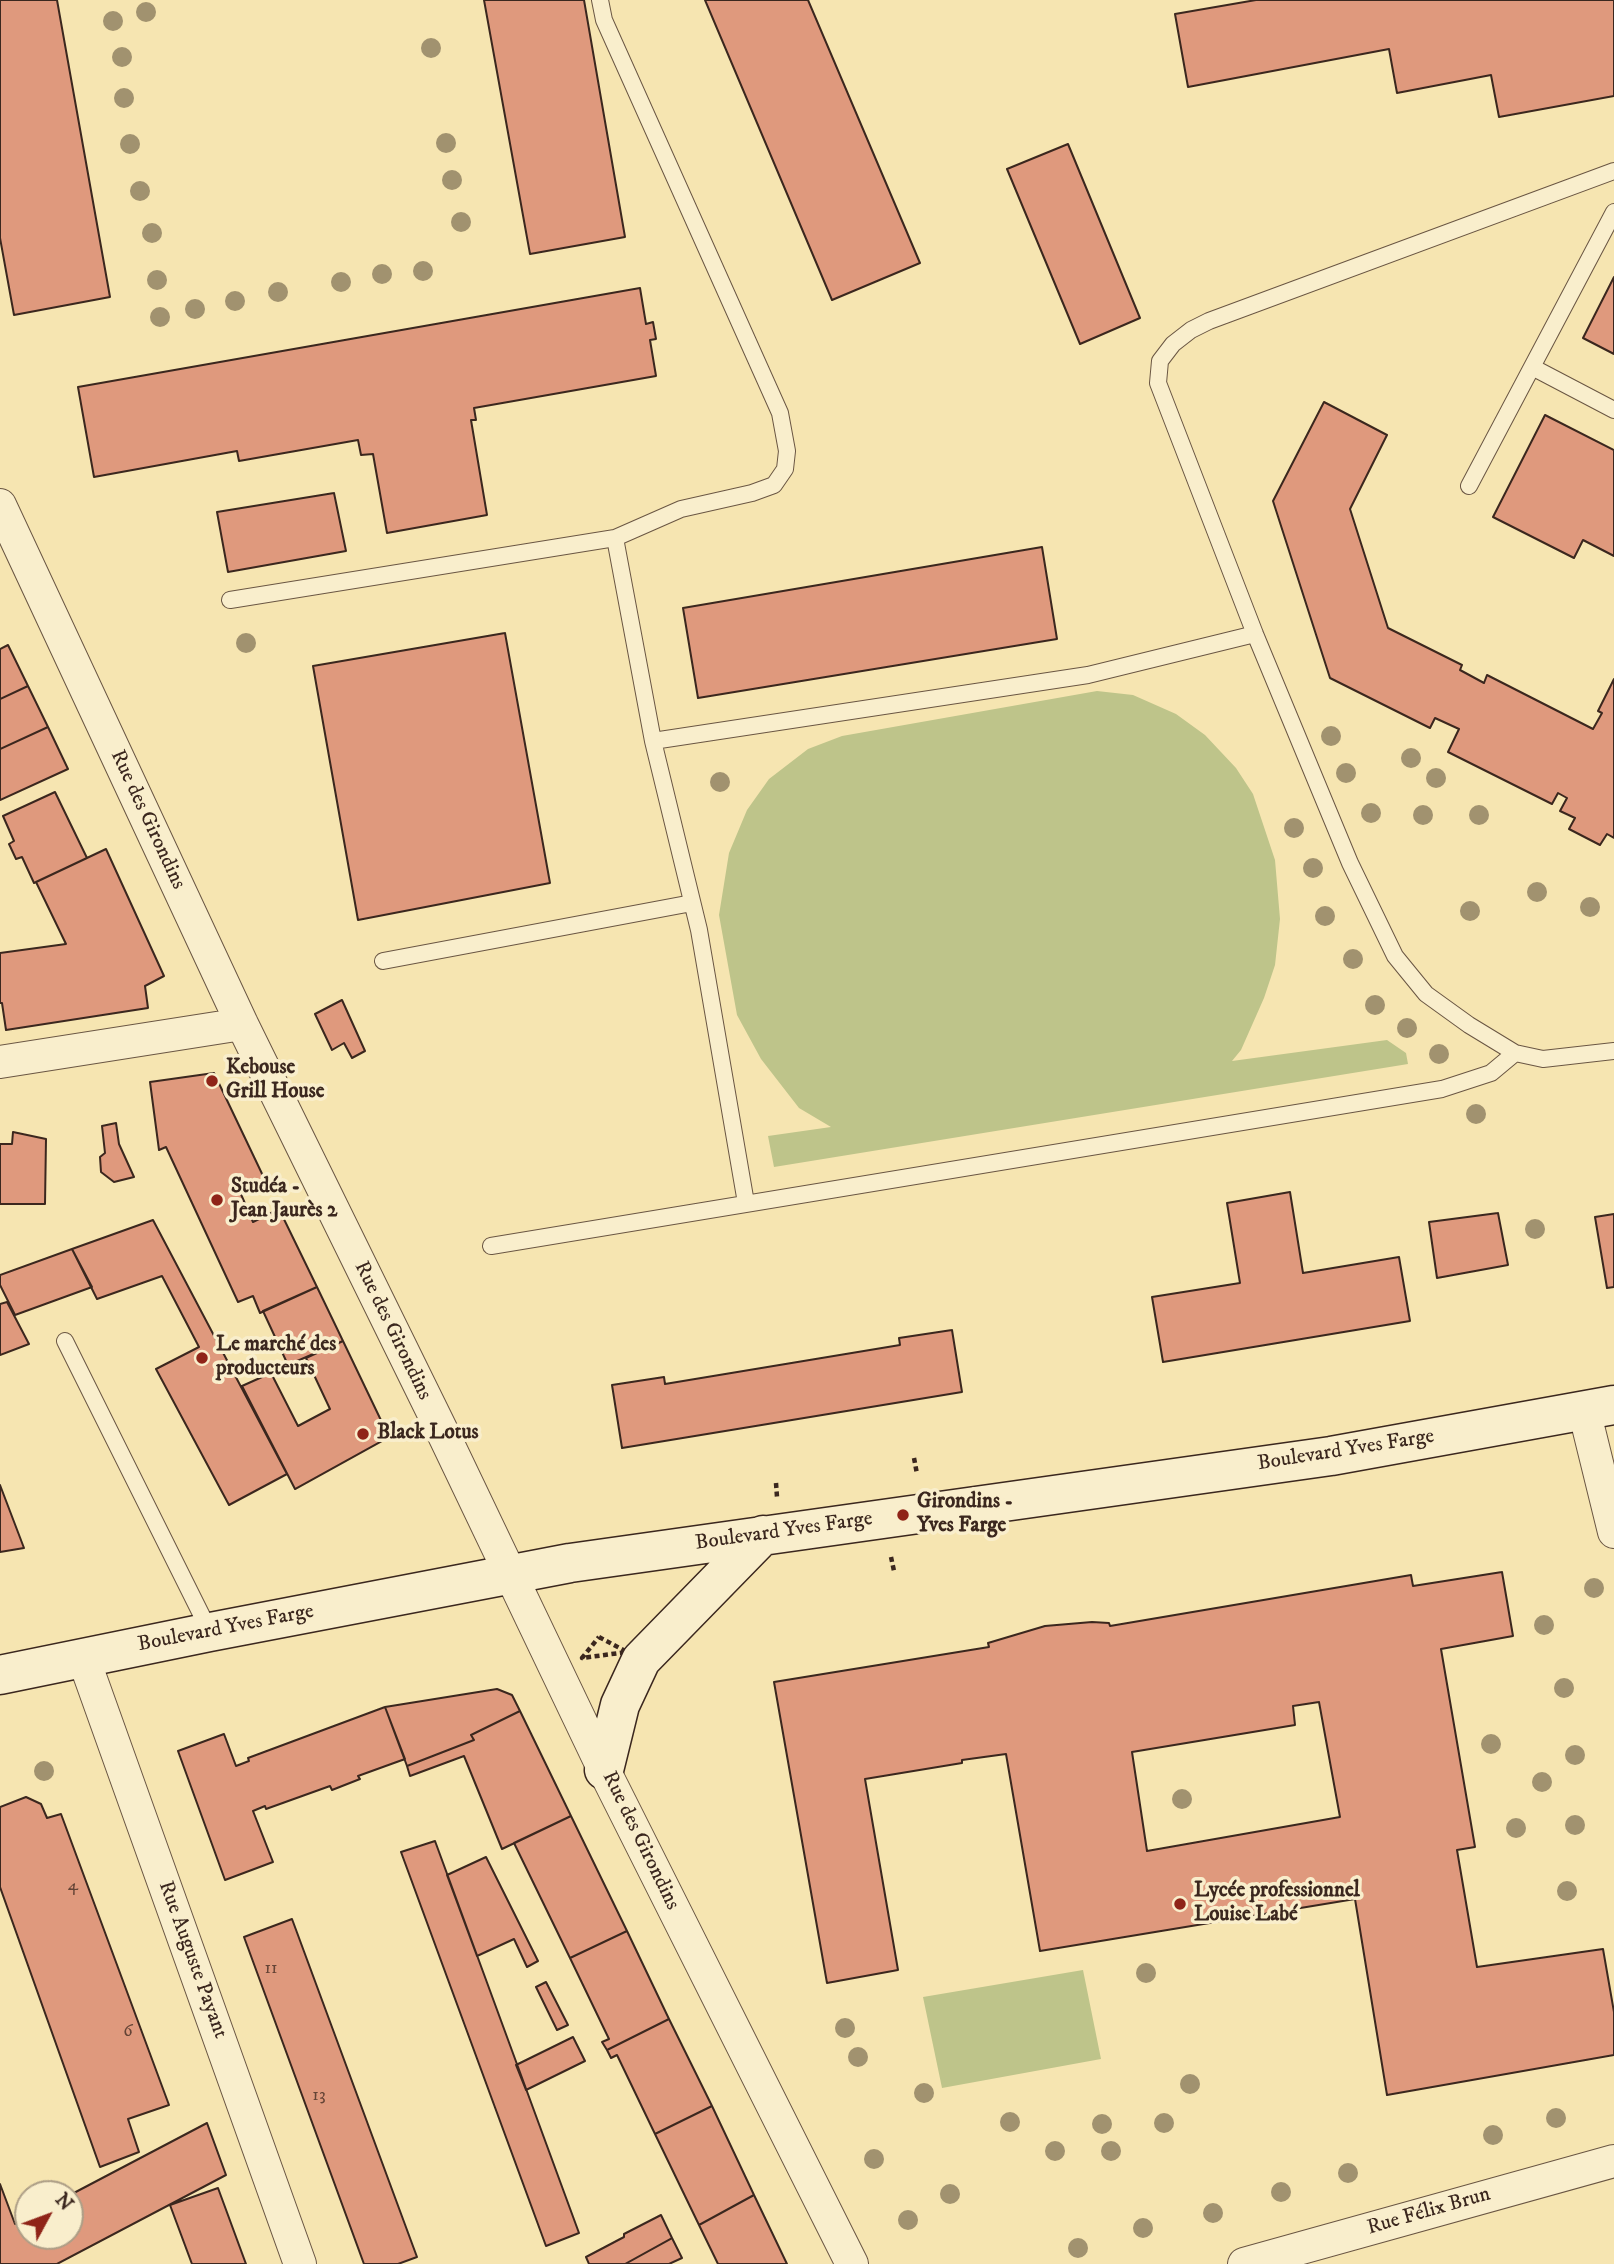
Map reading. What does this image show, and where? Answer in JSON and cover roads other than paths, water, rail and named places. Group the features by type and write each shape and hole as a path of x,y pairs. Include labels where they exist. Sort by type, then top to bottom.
{"street":[{"name":"Rue des Girondins","path":"0,505 242,1024 604,1770 852,2264"},
{"path":"0,1062 242,1024"},
{"path":"1599,1407 1614,1532"},
{"name":"Boulevard Yves Farge","path":"0,1675 510,1573 1331,1456 1599,1407"},
{"path":"604,1770 620,1704 641,1660 763,1535"},
{"name":"Rue Auguste Payant","path":"83,1657 300,2264"},
{"name":"Rue Félix Brun","path":"1244,2264 1614,2161"}],"lane":[{"path":"230,600 615,538 681,509 752,493 774,485 785,469 787,451 780,413 604,20 600,0"},
{"path":"1614,171 1209,321 1173,344 1160,361 1158,383 1255,634 1350,863 1395,956 1426,994 1515,1053 1543,1059 1614,1051"},
{"path":"1469,486 1614,212"},
{"path":"1532,367 1614,410"},
{"path":"615,538 653,741 699,930 746,1203"},
{"path":"653,741 1088,675 1255,634"},
{"path":"383,961 692,903"},
{"path":"491,1246 1442,1089 1491,1073 1515,1053"},
{"path":"65,1340 210,1632"}],"place":[{"name":"Kebouse Grill House","path":"212,1081"},
{"name":"Studéa - Jean Jaurès 2","path":"217,1200"},
{"name":"Le marché des producteurs","path":"202,1358"},
{"name":"Black Lotus","path":"363,1434"},
{"name":"Girondins - Yves Farge","path":"903,1515"},
{"name":"Lycée professionnel Louise Labé","path":"1180,1904"}]}
